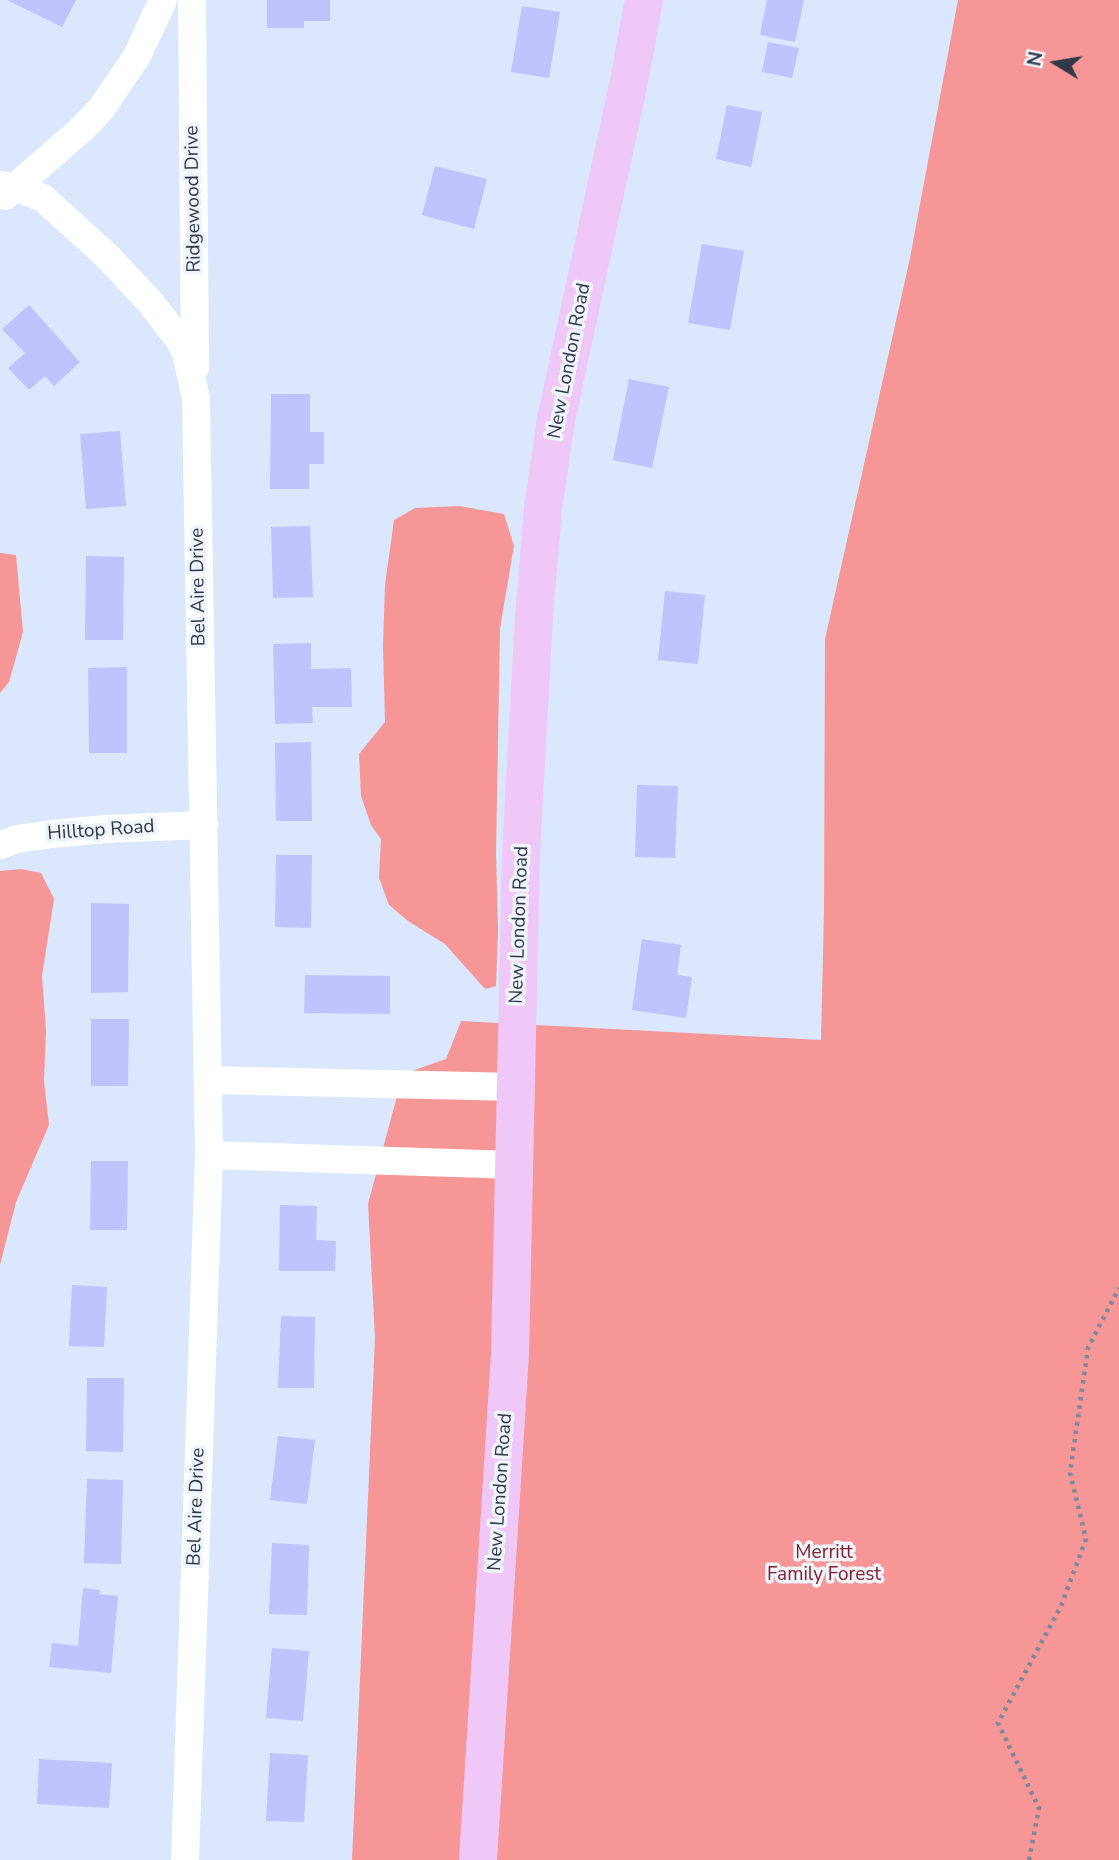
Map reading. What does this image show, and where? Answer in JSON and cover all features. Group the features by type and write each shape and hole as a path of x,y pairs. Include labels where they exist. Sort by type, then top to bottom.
{"main road":[{"name":"New London Road","path":"478,1860 510,1354 521,854 534,616 543,509 556,420 644,0"}],"street":[{"path":"5,191 83,128 101,109 136,56 163,0"},
{"name":"Ridgewood Drive","path":"192,0 196,398"},
{"name":"Bel Aire Drive","path":"5,191 43,198 107,256 151,303 186,353 196,398 209,1154 185,1860"},
{"name":"Hilltop Road","path":"0,845 17,839 52,834 204,825"},
{"path":"208,1080 516,1087"},
{"path":"209,1154 515,1165"}],"path":[{"path":"1029,1860 1039,1808 998,1723 1061,1606 1086,1539 1070,1473 1088,1348 1119,1288"}],"green space":[{"name":"Merritt Family Forest","path":"958,0 1119,0 1119,1860 352,1860 375,1338 368,1204 403,1074 446,1059 461,1021 821,1040 825,639 910,258"},
{"path":"459,506 504,514 514,546 500,628 496,986 485,989 445,944 408,921 389,905 379,878 381,839 371,825 361,796 359,754 385,722 385,585 394,520 415,508"},
{"path":"0,553 16,555 23,632 9,682 0,693"},
{"path":"21,869 41,873 54,899 42,976 46,1030 44,1081 49,1125 16,1202 0,1265 0,871"}],"building":[{"path":"7,0 76,0 62,27"},
{"path":"267,0 330,0 330,21 304,21 304,28 267,28"},
{"path":"767,0 804,0 795,42 760,35"},
{"path":"522,6 560,12 549,78 511,72"},
{"path":"768,42 799,48 792,78 762,72"},
{"path":"727,105 762,112 751,167 716,159"},
{"path":"435,166 487,179 474,229 422,215"},
{"path":"702,244 744,251 730,330 688,323"},
{"path":"29,305 80,362 54,386 45,376 29,390 8,368 25,353 2,329"},
{"path":"629,379 669,387 652,468 613,460"},
{"path":"271,394 310,394 310,432 324,432 324,464 309,464 309,489 270,489"},
{"path":"120,431 126,506 86,509 80,434"},
{"path":"310,526 313,597 273,598 271,527"},
{"path":"86,556 124,557 123,640 85,640"},
{"path":"665,591 705,595 698,664 658,660"},
{"path":"311,643 311,669 351,668 352,707 312,707 313,723 275,724 273,644"},
{"path":"127,667 127,753 89,753 88,668"},
{"path":"311,742 312,821 276,821 275,743"},
{"path":"637,785 678,786 675,858 635,857"},
{"path":"276,855 312,855 311,928 275,927"},
{"path":"91,903 129,904 128,992 91,993"},
{"path":"642,939 681,945 677,975 692,977 686,1018 632,1010"},
{"path":"305,975 390,976 390,1014 304,1013"},
{"path":"91,1019 129,1019 128,1086 91,1086"},
{"path":"91,1161 128,1161 127,1230 90,1230"},
{"path":"280,1205 317,1206 316,1240 336,1241 335,1271 279,1271"},
{"path":"72,1285 107,1287 104,1347 69,1346"},
{"path":"281,1316 315,1317 314,1388 278,1388"},
{"path":"87,1378 124,1378 123,1452 86,1451"},
{"path":"278,1436 315,1440 307,1504 270,1500"},
{"path":"87,1479 123,1480 121,1564 84,1563"},
{"path":"272,1543 309,1545 307,1615 269,1614"},
{"path":"83,1588 100,1590 99,1594 118,1596 111,1673 49,1667 52,1643 78,1646"},
{"path":"272,1648 309,1651 303,1721 266,1718"},
{"path":"270,1753 308,1755 304,1822 266,1821"},
{"path":"39,1759 112,1763 109,1808 37,1804"}]}
